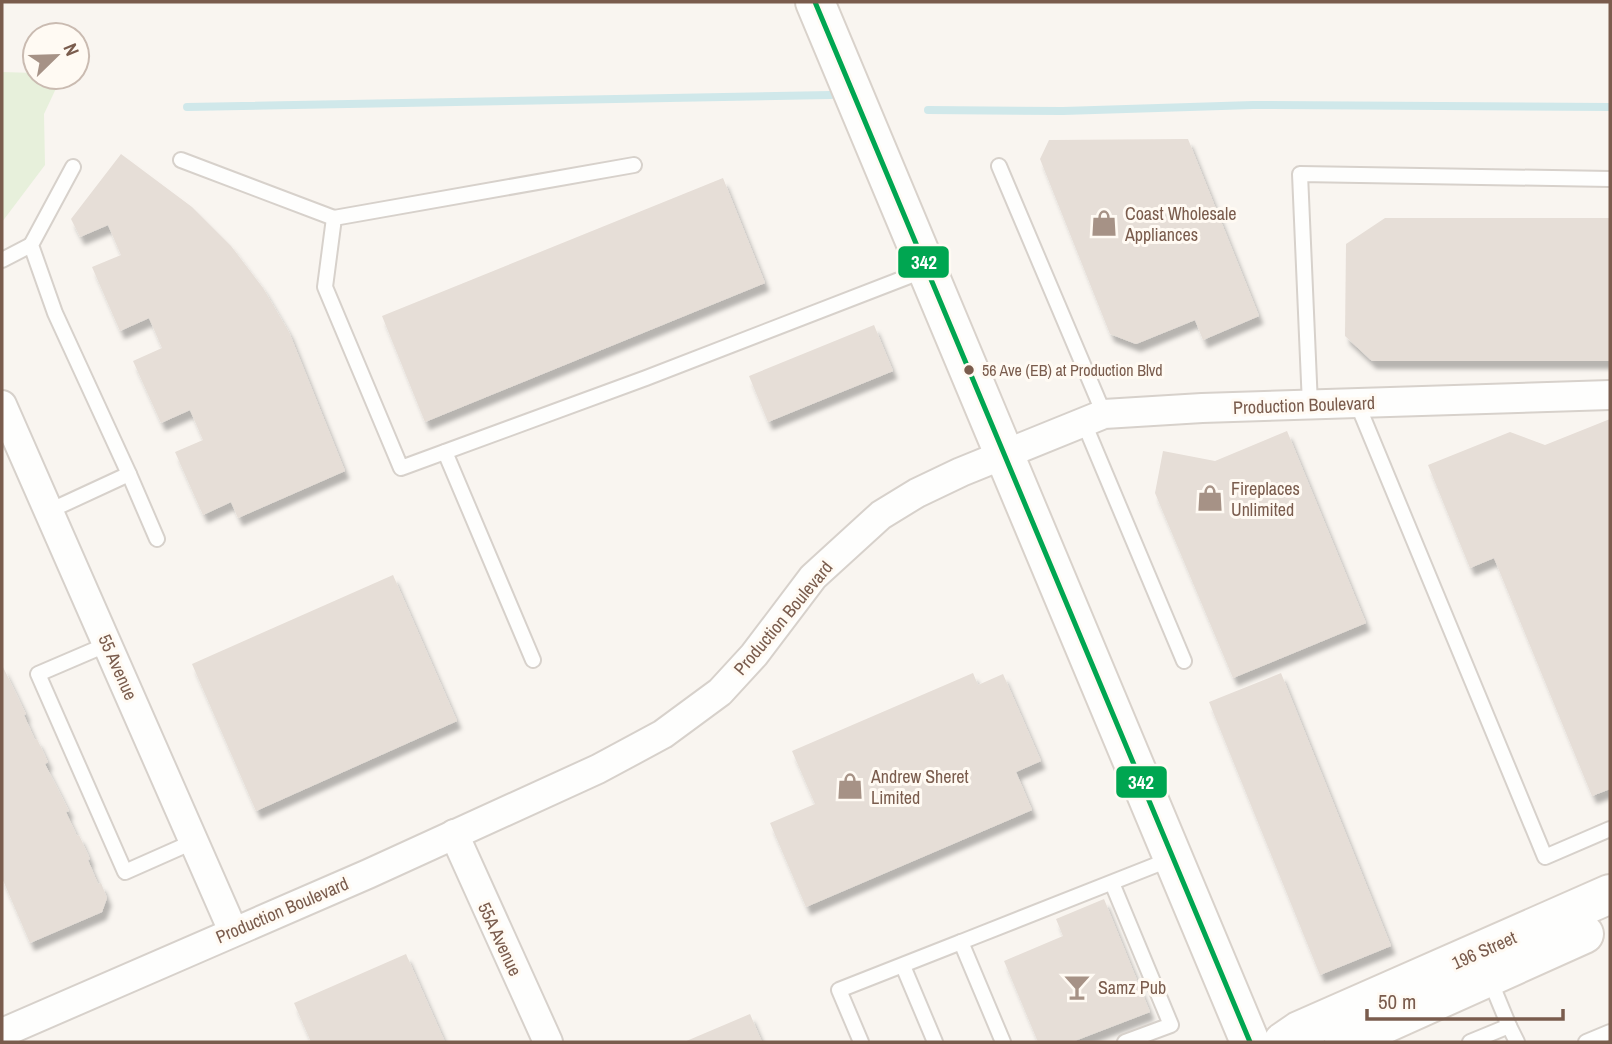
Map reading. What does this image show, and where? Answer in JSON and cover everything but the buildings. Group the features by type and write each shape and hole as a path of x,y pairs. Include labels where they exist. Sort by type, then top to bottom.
{"main road":[{"path":"815,2 1250,1042"},
{"name":"196 Street","path":"1283,1042 1299,1031 1610,894"},
{"name":"196 Street","path":"1343,1042 1610,922"}],"street":[{"name":"Production Boulevard","path":"4,1027 454,834 598,769 663,734 720,692 754,655 813,577 881,515 917,493 1094,419 1310,405 1610,395"},
{"name":"55 Avenue","path":"2,405 233,931"},
{"name":"55A Avenue","path":"454,834 548,1042"}],"lane":[{"path":"181,160 334,218 634,165"},
{"path":"999,166 1184,661"},
{"path":"2,260 31,245 73,167"},
{"path":"1310,405 1300,174 1610,179"},
{"path":"334,218 325,287 401,468 646,378 926,270"},
{"path":"31,245 55,313 157,539"},
{"path":"1357,403 1545,857 1610,828"},
{"path":"445,452 533,660"},
{"path":"49,511 129,474"},
{"path":"108,644 38,674 119,859 125,872 195,841"},
{"path":"861,1042 839,990 1173,859"},
{"path":"1112,883 1171,1025 1125,1042"},
{"path":"961,942 1003,1042"},
{"path":"903,966 935,1042"},
{"path":"1489,978 1517,1042"},
{"path":"1470,1042 1509,1026"},
{"path":"1586,1042 1610,1031"}],"green space":[{"path":"2,72 21,73 21,91 55,91 44,114 45,165 2,222"}],"waterway":[{"path":"187,107 831,95"},
{"path":"928,110 1063,111 1253,105 1610,107"}],"transit line":[{"name":"342","path":"815,2 1250,1042"}],"place":[{"name":"Coast Wholesale Appliances","path":"1104,223"},
{"name":"56 Ave (EB) at Production Blvd","path":"969,370"},
{"name":"Fireplaces Unlimited","path":"1210,498"},
{"name":"Andrew Sheret Limited","path":"850,786"},
{"name":"Samz Pub","path":"1077,987"}]}
